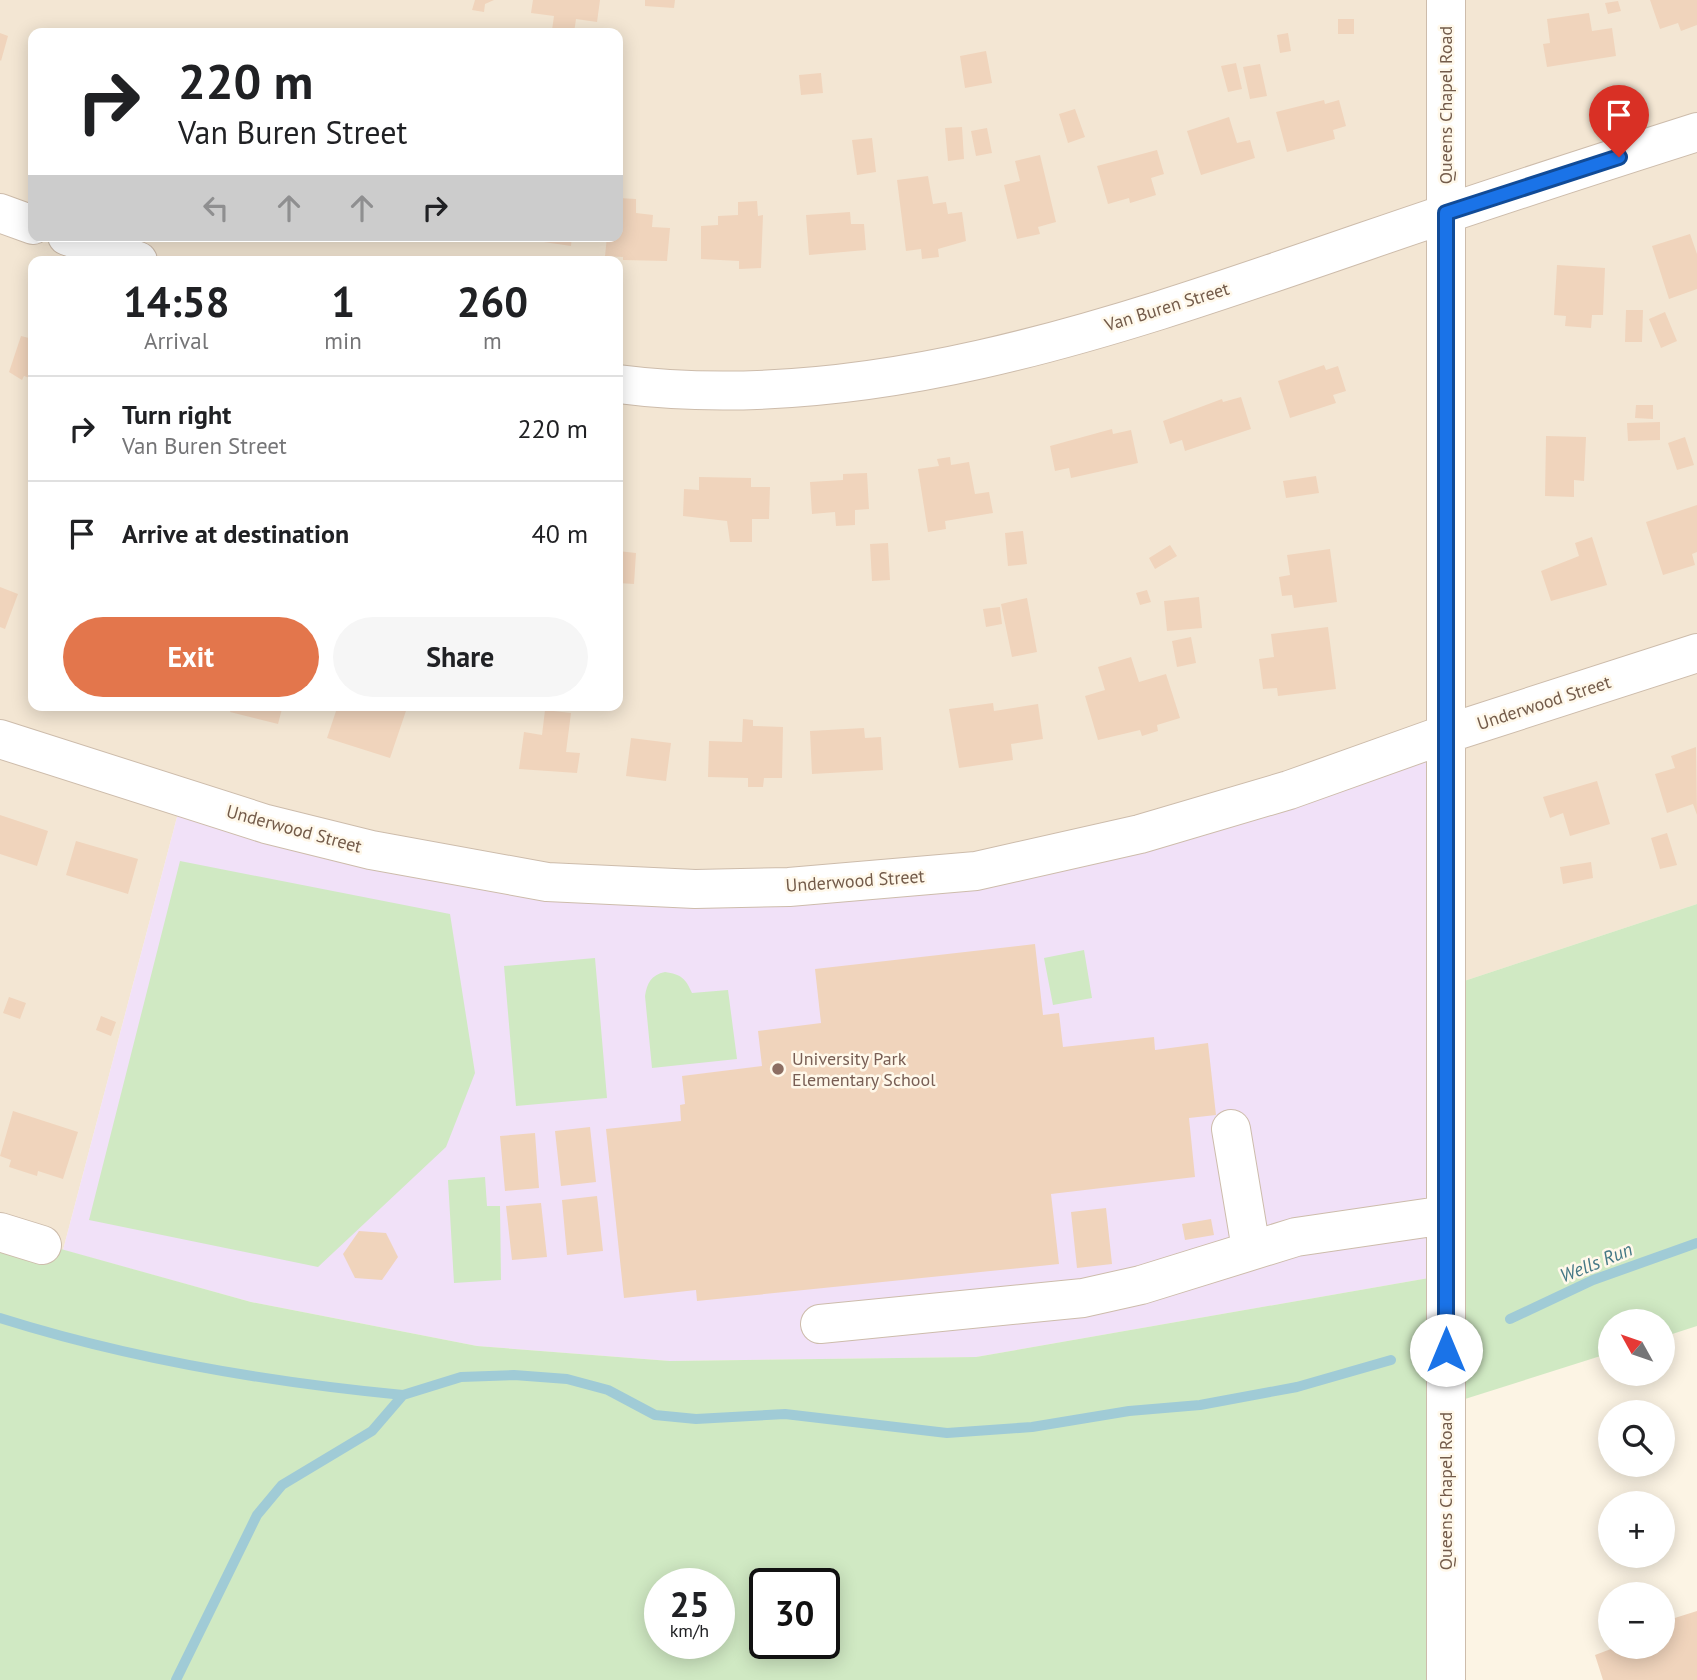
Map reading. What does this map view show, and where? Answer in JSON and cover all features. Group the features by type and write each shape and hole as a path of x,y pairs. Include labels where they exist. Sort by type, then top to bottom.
{"street":[{"name":"Queens Chapel Road","path":"1446,0 1446,1680"},
{"name":"Van Buren Street","path":"623,385 662,390 792,389 957,362 1048,342 1194,300 1446,213 1697,132"},
{"path":"0,213 28,223"},
{"path":"84,242 124,256"},
{"name":"Underwood Street","path":"0,739 266,824 372,850 547,882 695,889 878,881 976,871 1140,834 1289,790 1446,734 1697,653"},
{"path":"1231,1129 1251,1249"},
{"path":"820,1324 1083,1298 1141,1285 1296,1237 1446,1215"},
{"path":"0,1232 42,1245"}],"shaded area":[{"path":"0,0 1697,0 1697,904 1446,987 1140,834 695,889 182,798 63,1250 0,1232"},
{"name":"University Park Elementary School","path":"1445,745 1446,1275 976,1357 670,1361 477,1346 251,1302 63,1250 182,798 621,889 976,870"}],"green space":[{"path":"180,861 450,914 475,1073 446,1147 318,1267 89,1220"},
{"path":"1697,904 1697,1326 1675,1333 1675,1309 1598,1309 1598,1357 1446,1405 1446,1680 0,1680 0,1232 251,1302 477,1346 670,1361 976,1357 1446,1275 1446,987"},
{"path":"1084,950 1092,998 1053,1005 1044,958"},
{"path":"595,958 607,1098 516,1106 504,966"},
{"path":"665,972 682,978 692,993 728,990 737,1059 652,1068 645,996 650,980"},
{"path":"485,1177 487,1206 500,1206 501,1280 454,1283 448,1180"}],"building":[{"path":"475,0 494,0 485,4 484,12 472,10"},
{"path":"533,0 600,0 597,22 576,19 575,28 552,28 554,16 531,13"},
{"path":"645,0 675,0 674,8 645,6"},
{"path":"1650,0 1697,0 1697,25 1681,31 1678,23 1660,29"},
{"path":"1618,1 1621,11 1608,14 1605,3"},
{"path":"1589,13 1592,31 1612,28 1616,56 1547,67 1543,44 1550,43 1547,19"},
{"path":"1338,19 1354,19 1354,34 1338,34"},
{"path":"0,33 8,36 1,61 0,60"},
{"path":"1288,33 1291,51 1280,53 1277,35"},
{"path":"986,51 992,83 965,88 960,56"},
{"path":"1236,63 1242,89 1228,92 1221,66"},
{"path":"1260,64 1267,96 1250,99 1243,67"},
{"path":"821,73 823,93 801,95 799,75"},
{"path":"1324,100 1325,104 1339,100 1346,126 1333,130 1335,139 1287,152 1276,112"},
{"path":"1075,109 1085,137 1068,143 1059,114"},
{"path":"1229,117 1237,143 1250,140 1255,158 1201,175 1187,131"},
{"path":"962,127 964,159 948,161 945,128"},
{"path":"987,128 992,153 976,156 971,131"},
{"path":"872,138 876,172 857,175 852,140"},
{"path":"1157,150 1164,174 1151,178 1156,195 1130,203 1129,198 1108,204 1097,166"},
{"path":"1040,155 1056,222 1038,227 1040,234 1017,239 1004,185 1020,181 1015,161"},
{"path":"928,176 933,204 946,202 948,214 962,212 966,241 938,249 939,257 922,259 921,249 906,251 897,180"},
{"path":"623,198 636,199 636,213 653,215 652,227 670,228 667,261 623,260 623,256 605,256 606,242 623,242"},
{"path":"757,201 758,216 763,215 761,268 739,269 739,261 701,259 701,226 718,225 718,216 738,215 738,202"},
{"path":"850,212 851,224 864,224 866,250 809,255 806,215"},
{"path":"1690,234 1697,254 1697,289 1669,299 1652,246"},
{"path":"544,242 571,242 571,246"},
{"path":"1557,265 1605,268 1603,315 1592,315 1591,328 1565,326 1566,316 1554,315"},
{"path":"1626,310 1643,310 1642,342 1625,342"},
{"path":"1665,312 1677,341 1661,348 1649,319"},
{"path":"21,336 28,338 28,377 24,376 22,380 9,372"},
{"path":"1324,365 1326,370 1338,366 1346,391 1333,395 1336,403 1290,418 1278,381"},
{"path":"1241,397 1251,429 1185,451 1182,440 1170,444 1163,421 1222,399 1223,402"},
{"path":"1636,405 1653,405 1653,419 1635,418"},
{"path":"1660,422 1660,440 1628,441 1627,423"},
{"path":"1112,429 1113,434 1131,430 1138,463 1071,478 1069,468 1055,471 1050,446"},
{"path":"1546,436 1586,437 1584,481 1574,480 1574,497 1545,496"},
{"path":"1685,437 1694,465 1677,470 1668,443"},
{"path":"950,457 951,465 969,462 975,494 989,492 993,513 945,521 946,529 928,532 918,469 939,466 937,459"},
{"path":"867,473 869,509 855,510 855,525 836,526 835,512 812,514 810,482 843,480 843,474"},
{"path":"1316,476 1319,493 1286,498 1283,481"},
{"path":"699,477 751,478 751,487 770,487 769,519 752,519 752,542 730,542 727,521 683,516 684,489 699,490"},
{"path":"1697,505 1697,552 1692,554 1695,565 1663,575 1646,522"},
{"path":"1023,531 1027,564 1008,566 1005,533"},
{"path":"1592,537 1607,585 1551,601 1541,571 1579,556 1575,543"},
{"path":"888,543 890,580 872,581 870,544"},
{"path":"1170,545 1177,556 1155,569 1149,558"},
{"path":"1330,549 1337,602 1294,608 1292,595 1282,596 1279,577 1290,575 1287,555"},
{"path":"623,552 636,553 634,584 623,583"},
{"path":"0,587 18,594 5,629 0,627"},
{"path":"1147,590 1151,602 1140,605 1136,593"},
{"path":"1199,597 1202,628 1167,631 1164,601"},
{"path":"1027,598 1037,652 1012,657 1001,604"},
{"path":"1000,607 1002,624 986,627 983,609"},
{"path":"1328,627 1336,689 1278,696 1277,688 1263,689 1259,659 1274,657 1271,634"},
{"path":"1191,637 1196,663 1177,667 1172,641"},
{"path":"1131,657 1139,682 1166,674 1180,718 1157,725 1158,731 1142,736 1140,730 1098,740 1085,696 1105,690 1098,667"},
{"path":"993,703 994,711 1038,704 1043,739 1011,744 1013,760 959,768 949,709"},
{"path":"230,711 281,711 278,724"},
{"path":"336,711 406,711 390,758 327,738"},
{"path":"545,711 571,713 566,752 580,753 577,773 519,769 524,732 542,735"},
{"path":"743,719 753,720 753,726 783,727 782,778 764,778 763,787 748,787 748,778 708,777 709,741 742,742"},
{"path":"864,728 865,738 881,737 883,770 812,774 810,731"},
{"path":"631,738 671,743 666,781 626,776"},
{"path":"1696,747 1697,815 1693,804 1667,813 1655,774 1675,768 1671,756"},
{"path":"1597,781 1610,824 1570,836 1563,813 1550,818 1543,797"},
{"path":"0,815 48,831 37,866 0,854"},
{"path":"1667,833 1677,865 1660,869 1651,838"},
{"path":"76,841 138,859 128,894 66,875"},
{"path":"1591,862 1593,878 1563,884 1560,867"},
{"name":"University Park Elementary School","path":"1035,944 1043,1015 1059,1013 1063,1047 1154,1037 1155,1050 1208,1043 1216,1115 1189,1118 1195,1177 1051,1194 1059,1264 697,1301 696,1290 624,1298 606,1129 681,1121 680,1105 685,1104 682,1076 762,1066 758,1031 821,1023 815,969"},
{"path":"9,997 26,1003 20,1019 3,1013"},
{"path":"101,1016 116,1022 111,1036 96,1030"},
{"path":"13,1111 78,1132 63,1179 38,1171 37,1176 9,1167 11,1160 0,1156"},
{"path":"590,1127 596,1182 561,1186 555,1131"},
{"path":"535,1133 539,1188 505,1191 500,1136"},
{"path":"597,1196 603,1251 567,1255 562,1200"},
{"path":"541,1203 547,1257 512,1260 506,1206"},
{"path":"1106,1208 1112,1264 1077,1268 1071,1212"},
{"path":"1211,1219 1214,1235 1185,1240 1182,1224"},
{"path":"359,1231 386,1233 398,1257 382,1280 355,1278 343,1254"},
{"path":"1697,1611 1697,1680 1603,1680 1595,1655 1598,1654 1598,1659 1675,1659 1675,1618"}],"waterway":[{"name":"Wells Run","path":"1510,1319 1593,1280 1697,1243"},
{"path":"0,1318 49,1333 200,1367 403,1395"},
{"path":"176,1680 257,1515 282,1485 372,1431 403,1395 461,1377 514,1375 567,1379 608,1390 655,1415 696,1419 785,1414 947,1433 1032,1427 1129,1411 1200,1405 1297,1387 1391,1360"}],"place":[{"name":"University Park Elementary School","path":"778,1069"}],"route":[{"path":"1446,1350 1446,213 1619,157"}]}
